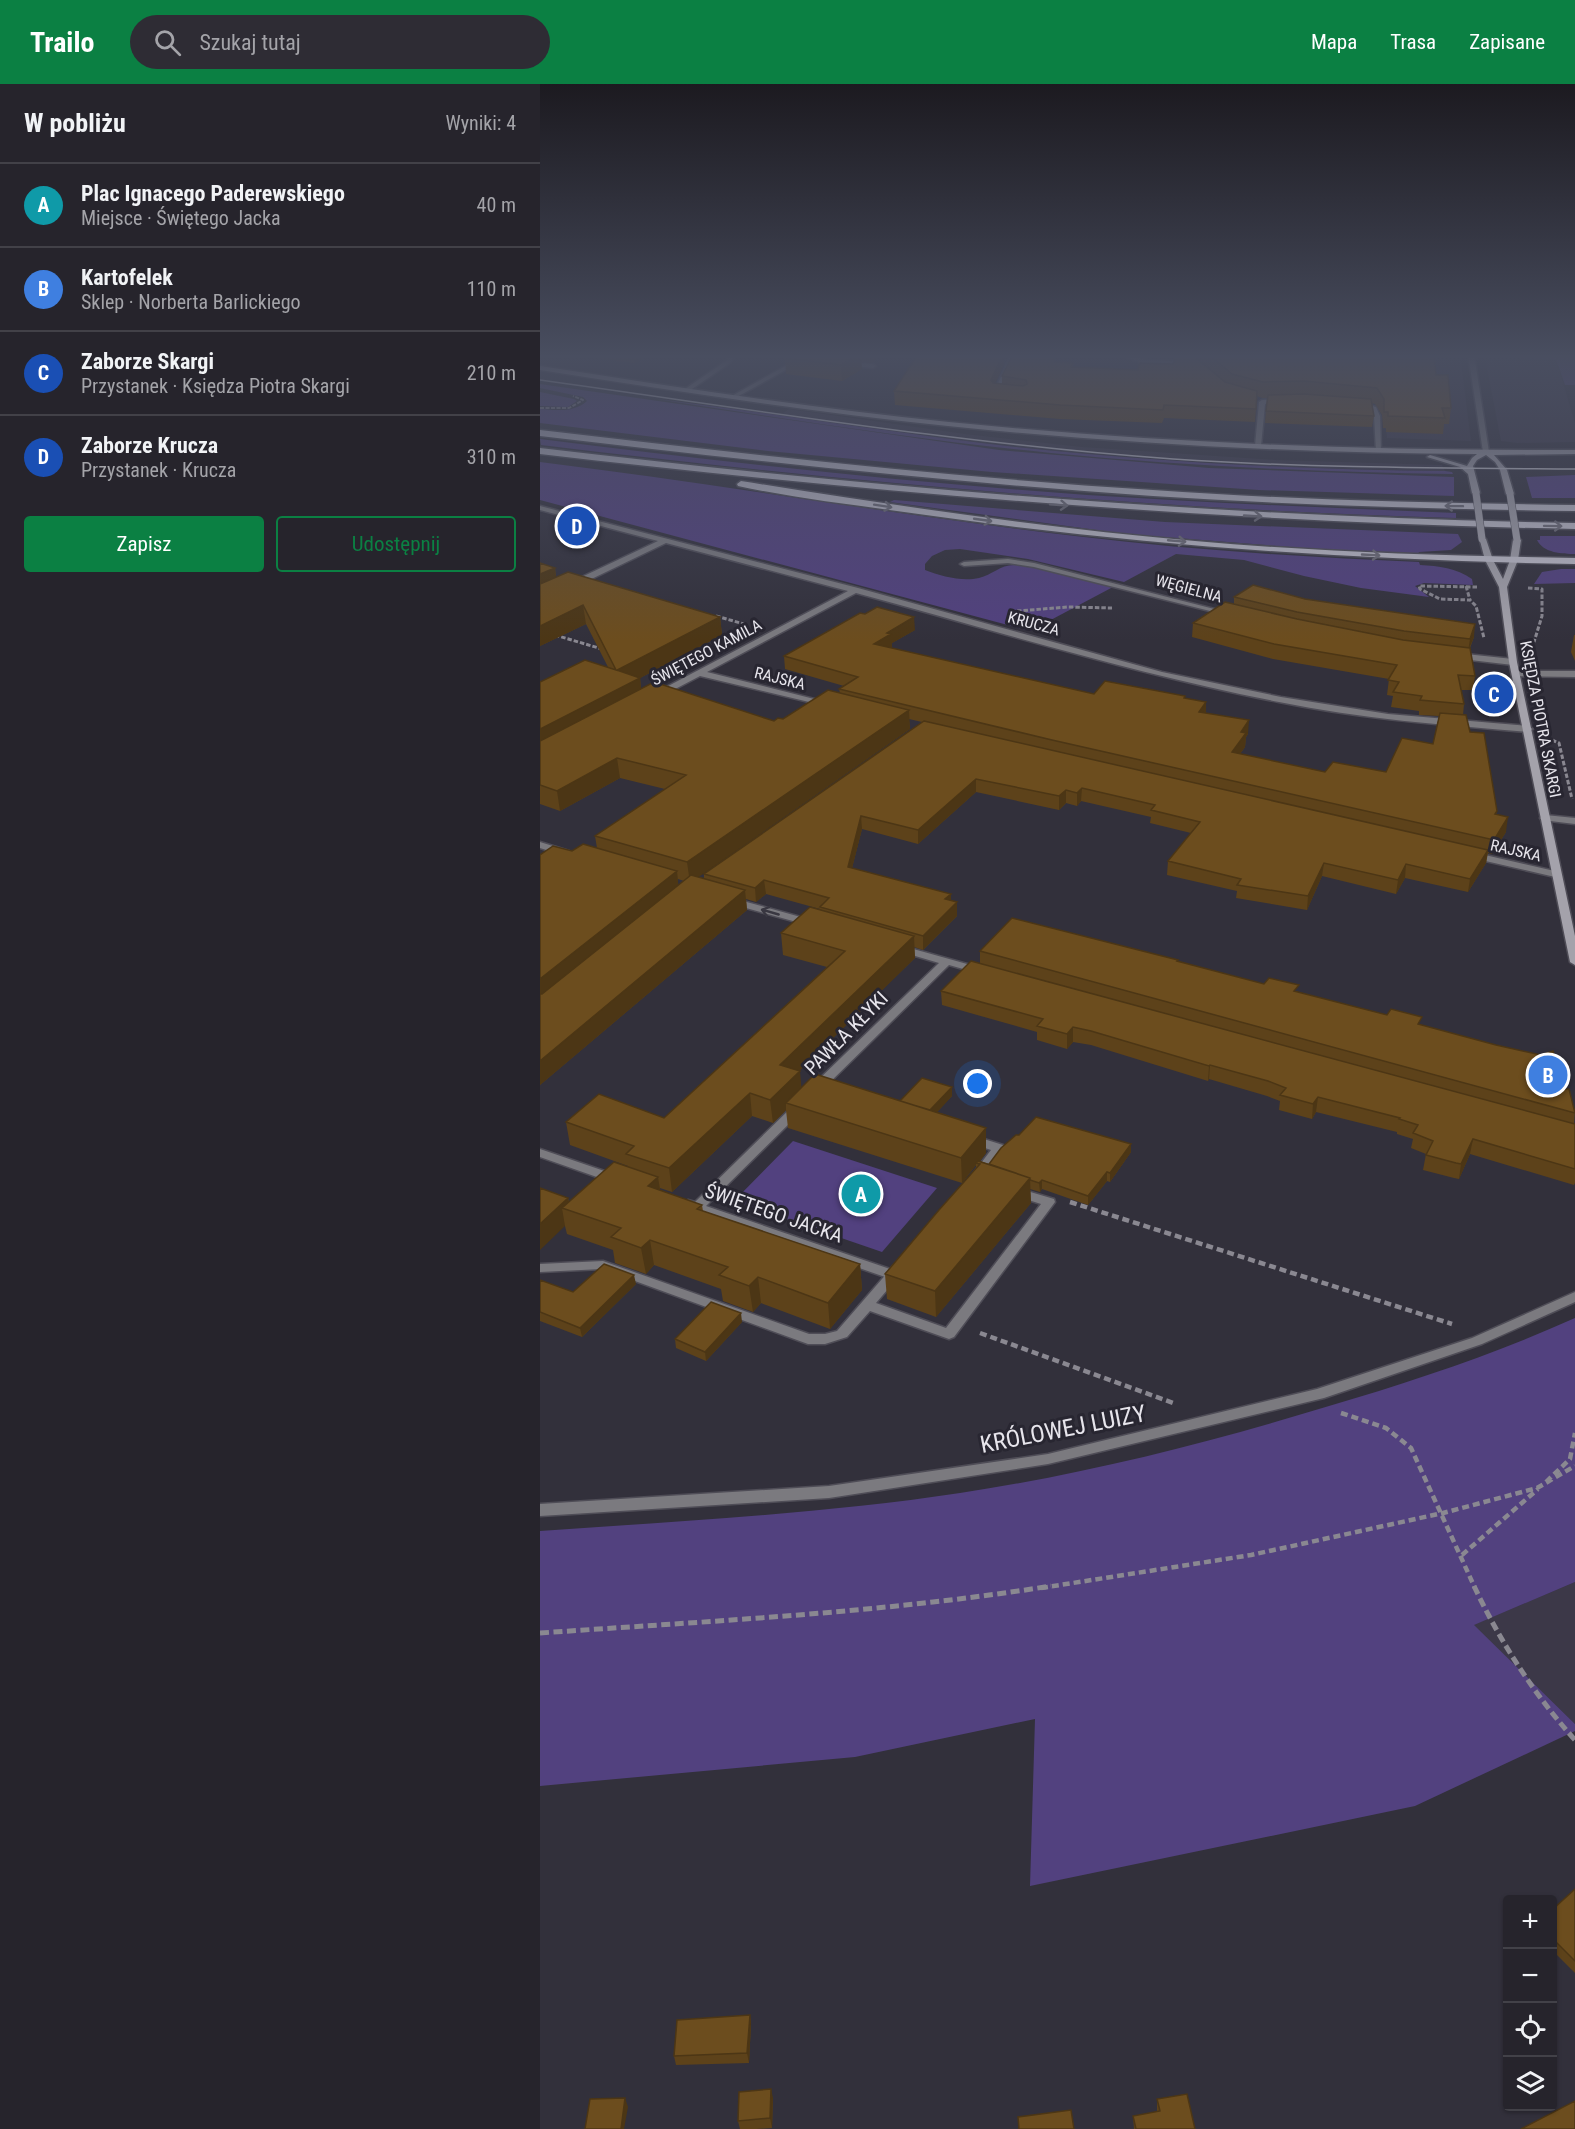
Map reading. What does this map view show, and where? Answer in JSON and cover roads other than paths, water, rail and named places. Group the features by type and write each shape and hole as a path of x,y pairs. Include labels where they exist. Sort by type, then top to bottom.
{"main road":[{"path":"690,449 886,471 1096,489 1395,504 1575,508"},
{"path":"540,451 838,485 1025,502 1292,518 1575,526"},
{"path":"561,453 788,491 1070,532 1290,552 1514,561 1575,561"}],"street":[{"path":"1341,449 1575,452"},
{"path":"1395,451 1447,461 1473,474"},
{"path":"1486,452 1498,459 1504,466 1511,460 1539,452"},
{"path":"1473,474 1470,466 1474,459 1486,452"},
{"name":"KSIĘDZA PIOTRA SKARGI","path":"1503,588 1514,561 1517,540 1504,466"},
{"name":"KSIĘDZA PIOTRA SKARGI","path":"1473,474 1482,539 1489,560 1503,588 1515,674 1575,962"},
{"name":"KRUCZA","path":"540,508 855,590 1161,674 1281,700 1388,717 1528,729"},
{"path":"568,586 664,541"},
{"name":"WĘGIELNA","path":"964,564 1008,561 1035,565 1238,616"},
{"name":"ŚWIĘTEGO KAMILA","path":"650,699 855,590"},
{"path":"1447,654 1513,662"},
{"name":"RAJSKA","path":"699,673 833,706"},
{"path":"1515,674 1575,674"},
{"path":"1545,818 1575,820"},
{"path":"540,846 572,855"},
{"name":"RAJSKA","path":"1456,852 1555,874"},
{"path":"724,899 824,927"},
{"path":"890,946 990,973"},
{"name":"PAWŁA KŁYKI","path":"697,1208 820,1093 946,962"},
{"path":"955,1134 999,1148 977,1182"},
{"path":"540,1153 630,1184"},
{"path":"867,1305 950,1334 1049,1202 1007,1188"},
{"name":"ŚWIĘTEGO JACKA","path":"675,1200 893,1275"},
{"path":"540,1268 603,1265 808,1339 825,1339 842,1334 908,1257"},
{"name":"KRÓLOWEJ LUIZY","path":"540,1510 829,1492 1048,1459 1319,1394 1477,1341 1575,1297"}],"tram line":[{"path":"1068,449 1173,459 1274,464 1575,469"}],"place":[{"name":"Zaborze Krucza","path":"577,526"},
{"name":"Zaborze Skargi","path":"1494,694"},
{"name":"Kartofelek","path":"1548,1075"},
{"name":"Plac Ignacego Paderewskiego","path":"861,1194"}]}
